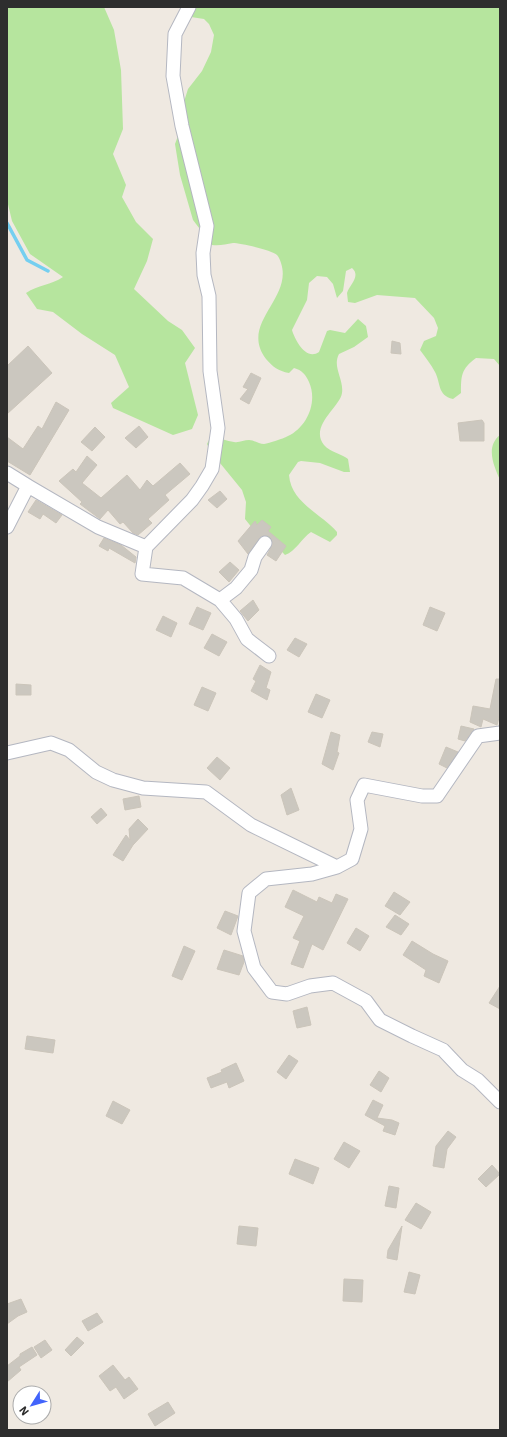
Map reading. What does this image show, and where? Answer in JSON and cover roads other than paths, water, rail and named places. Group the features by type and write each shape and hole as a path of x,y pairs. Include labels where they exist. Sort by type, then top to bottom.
{"street":[{"path":"189,7 175,34 173,76 182,126 207,226 203,253 204,275 209,296 210,371 218,428 212,469 192,500 146,547 142,574 183,578 220,600 236,619 247,639 270,656"},
{"path":"7,472 98,527 146,547"},
{"path":"7,527 28,486"},
{"path":"220,600 236,588 251,570 255,557 265,543"},
{"path":"500,734 478,736 437,796 422,796 364,785 357,800 361,829 352,859 337,867 312,874 266,879 249,893 244,931 254,968 272,992 286,994 310,986 333,983 366,1001 380,1020 443,1050 462,1070 478,1080 500,1102"},
{"path":"7,753 51,743 69,750 96,772 113,780 143,788 206,792 251,825 337,867"}],"waterway":[{"path":"7,223 27,260 48,271"}]}
